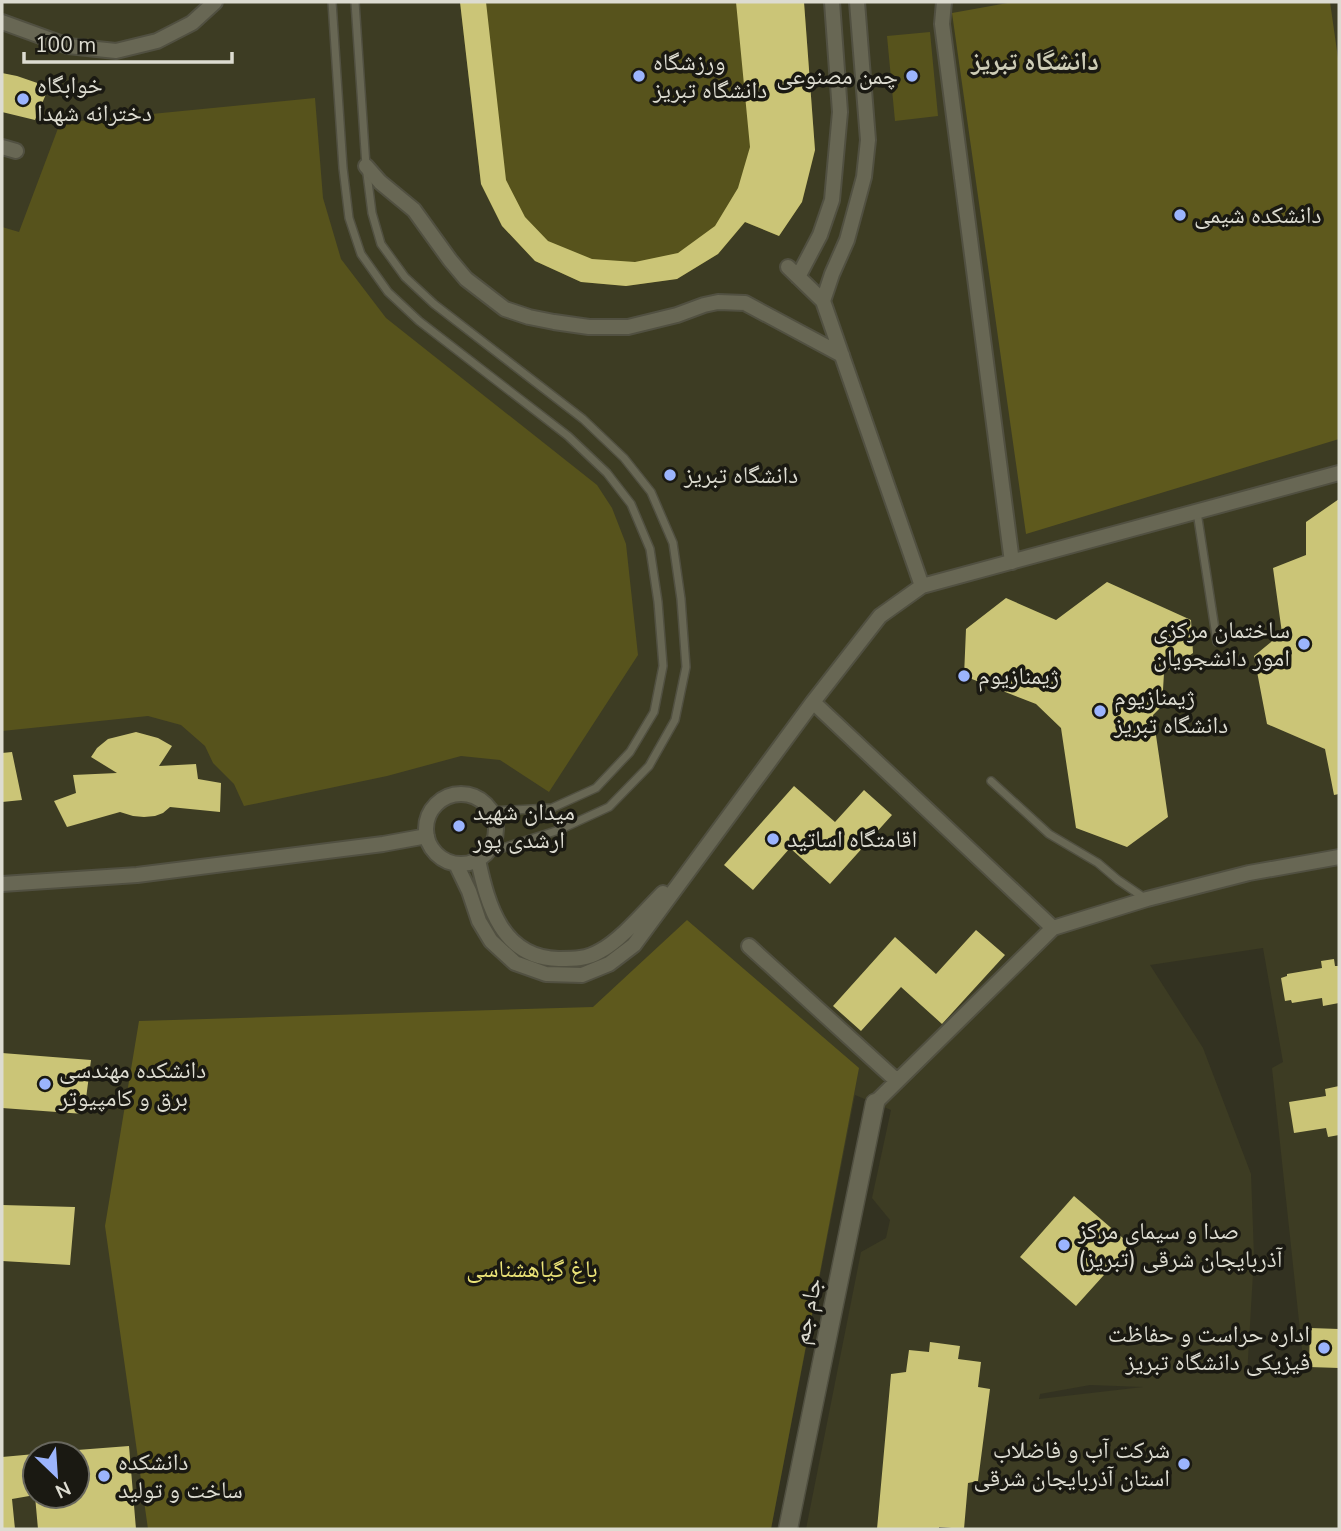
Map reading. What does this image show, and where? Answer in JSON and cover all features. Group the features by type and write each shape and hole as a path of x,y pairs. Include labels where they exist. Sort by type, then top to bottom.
{"street":[{"path":"2,22 68,46 116,51 157,41 192,23 215,2"},
{"path":"799,277 820,234 832,200 841,112 832,2"},
{"path":"823,301 846,240 867,152 858,2"},
{"path":"944,2 942,24 1012,562"},
{"path":"366,166 380,182 414,210 466,279 505,309 566,324 628,327 718,302 746,303 842,355"},
{"path":"788,267 823,301 922,586"},
{"path":"456,864 479,921 491,941 515,963 546,974 583,975 609,964 634,945 813,702 880,616 922,586 1339,473"},
{"path":"813,702 1053,928"},
{"path":"464,794 475,797 492,811 496,821 494,843 483,857 467,864 456,864 437,855 427,836 426,826 435,806 444,799 464,794"},
{"path":"2,884 137,875 427,836"},
{"path":"483,857 484,887 493,914 503,931 523,950 549,959 580,959 602,951 696,859"},
{"path":"875,1103 1053,928 1147,899 1249,873 1339,857"},
{"path":"749,946 897,1081"},
{"name":"جام جم","path":"788,1529 875,1103"}],"lane":[{"path":"332,2 343,168 349,218 361,254 388,292 419,321 568,436 607,473 631,503 650,549 663,666 654,712 630,752 596,788 552,808 492,811"},
{"path":"355,2 366,166 372,213 382,244 405,277 434,304 583,419 624,458 651,492 673,543 681,599 686,667 675,719 649,766 609,807 559,830 483,857"},
{"path":"1197,512 1217,642"},
{"path":"991,781 1049,834 1098,863 1147,899"}],"shaded area":[{"name":"دانشگاه تبریز","path":"2,2 1339,2 1339,1529 806,1529 861,1252 886,1238 890,1220 872,1198 891,1110 855,1095 771,1529 2,1529","holes":["1263,948 1283,1062 1272,1068 1304,1368 1247,1376 1254,1256 1251,1174 1203,1048 1150,965","1090,1385 1143,1387 1039,1399 1040,1394"]},
{"name":"ورزشگاه دانشگاه تبریز","path":"460,2 804,2 815,150 802,202 779,236 745,222 718,254 677,279 626,286 581,282 535,261 502,226 481,184"},
{"name":"چمن مصنوعی","path":"930,32 938,116 895,121 887,36"},
{"path":"315,98 323,198 341,259 386,318 597,485 612,508 626,544 638,655 549,792 500,760 461,756 387,776 244,806 234,784 213,763 205,746 181,725 148,716 2,731 2,227 19,232 60,123"}],"green space":[{"path":"1013,2 1330,2 1339,65 1339,439 1026,534 952,13"},
{"name":"باغ گیاهشناسی","path":"687,920 859,1068 771,1529 148,1529 105,1226 139,1021 593,1007"}],"building":[{"path":"460,2 486,2 506,180 525,217 548,241 592,259 635,262 678,253 715,226 738,188 750,147 736,2 804,2 815,150 802,202 779,236 745,222 718,254 677,279 626,286 581,282 535,261 502,226 481,184"},
{"name":"خوابگاه دخترانه شهدا","path":"2,73 49,87 35,120 2,112"},
{"name":"ساختمان مرکزی امور دانشجویان","path":"1339,499 1339,794 1334,795 1325,749 1267,724 1254,656 1282,633 1273,568 1306,555 1306,522"},
{"name":"ژیمنازیوم دانشگاه تبریز","path":"1107,582 1191,620 1193,653 1164,673 1162,706 1153,715 1168,817 1127,847 1076,828 1061,728 1036,704 964,676 966,629 1006,598 1056,620"},
{"path":"136,732 158,738 172,746 159,766 196,764 198,779 221,783 220,812 170,807 155,816 133,816 120,812 67,827 54,801 76,793 73,775 117,773 91,757 108,739"},
{"path":"12,752 22,800 2,802 2,753"},
{"path":"794,786 835,822 864,790 892,815 830,884 790,848 753,890 724,865"},
{"path":"976,930 1005,955 942,1024 901,987 861,1031 833,1006 895,937 936,974"},
{"path":"1334,959 1335,966 1339,966 1339,1003 1323,1006 1322,998 1292,1003 1291,1000 1285,1001 1281,978 1287,974 1322,968 1321,961"},
{"name":"دانشکده مهندسی برق و کامپیوتر","path":"2,1053 91,1060 84,1114 2,1108"},
{"path":"1339,1086 1339,1135 1328,1137 1326,1128 1294,1133 1289,1102 1326,1096 1325,1089"},
{"path":"1074,1196 1131,1245 1076,1306 1020,1257"},
{"path":"2,1205 75,1207 70,1265 2,1261"},
{"name":"اداره حراست و حفاظت فیزیکی دانشگاه تبریز","path":"1310,1328 1339,1329 1339,1368 1309,1367"},
{"path":"930,1342 960,1346 958,1359 981,1362 978,1387 990,1389 978,1481 968,1483 964,1529 877,1529 891,1374 906,1372 909,1350 929,1352"},
{"path":"129,1446 136,1529 38,1529 36,1510 91,1510 91,1449"},
{"path":"21,1455 21,1497 12,1499 15,1529 2,1529 2,1457"}],"place":[{"name":"ورزشگاه دانشگاه تبریز","path":"639,76"},
{"name":"چمن مصنوعی","path":"912,76"},
{"name":"خوابگاه دخترانه شهدا","path":"23,99"},
{"name":"دانشکده شیمی","path":"1180,215"},
{"name":"دانشگاه تبریز","path":"670,475"},
{"name":"ساختمان مرکزی امور دانشجویان","path":"1304,644"},
{"name":"ژیمنازیوم","path":"964,676"},
{"name":"ژیمنازیوم دانشگاه تبریز","path":"1100,711"},
{"name":"میدان شهید ارشدی پور","path":"459,826"},
{"name":"اقامتگاه اساتید","path":"773,839"},
{"name":"دانشکده مهندسی برق و کامپیوتر","path":"45,1084"},
{"name":"صدا و سیمای مرکز آذربایجان شرقی (تبریز)","path":"1064,1245"},
{"name":"اداره حراست و حفاظت فیزیکی دانشگاه تبریز","path":"1324,1348"},
{"name":"شرکت آب و فاضلاب استان آذربایجان شرقی","path":"1184,1464"},
{"name":"دانشکده ساخت و تولید","path":"104,1476"}],"district":[{"name":"دانشگاه تبریز","path":"1035,61"}]}
